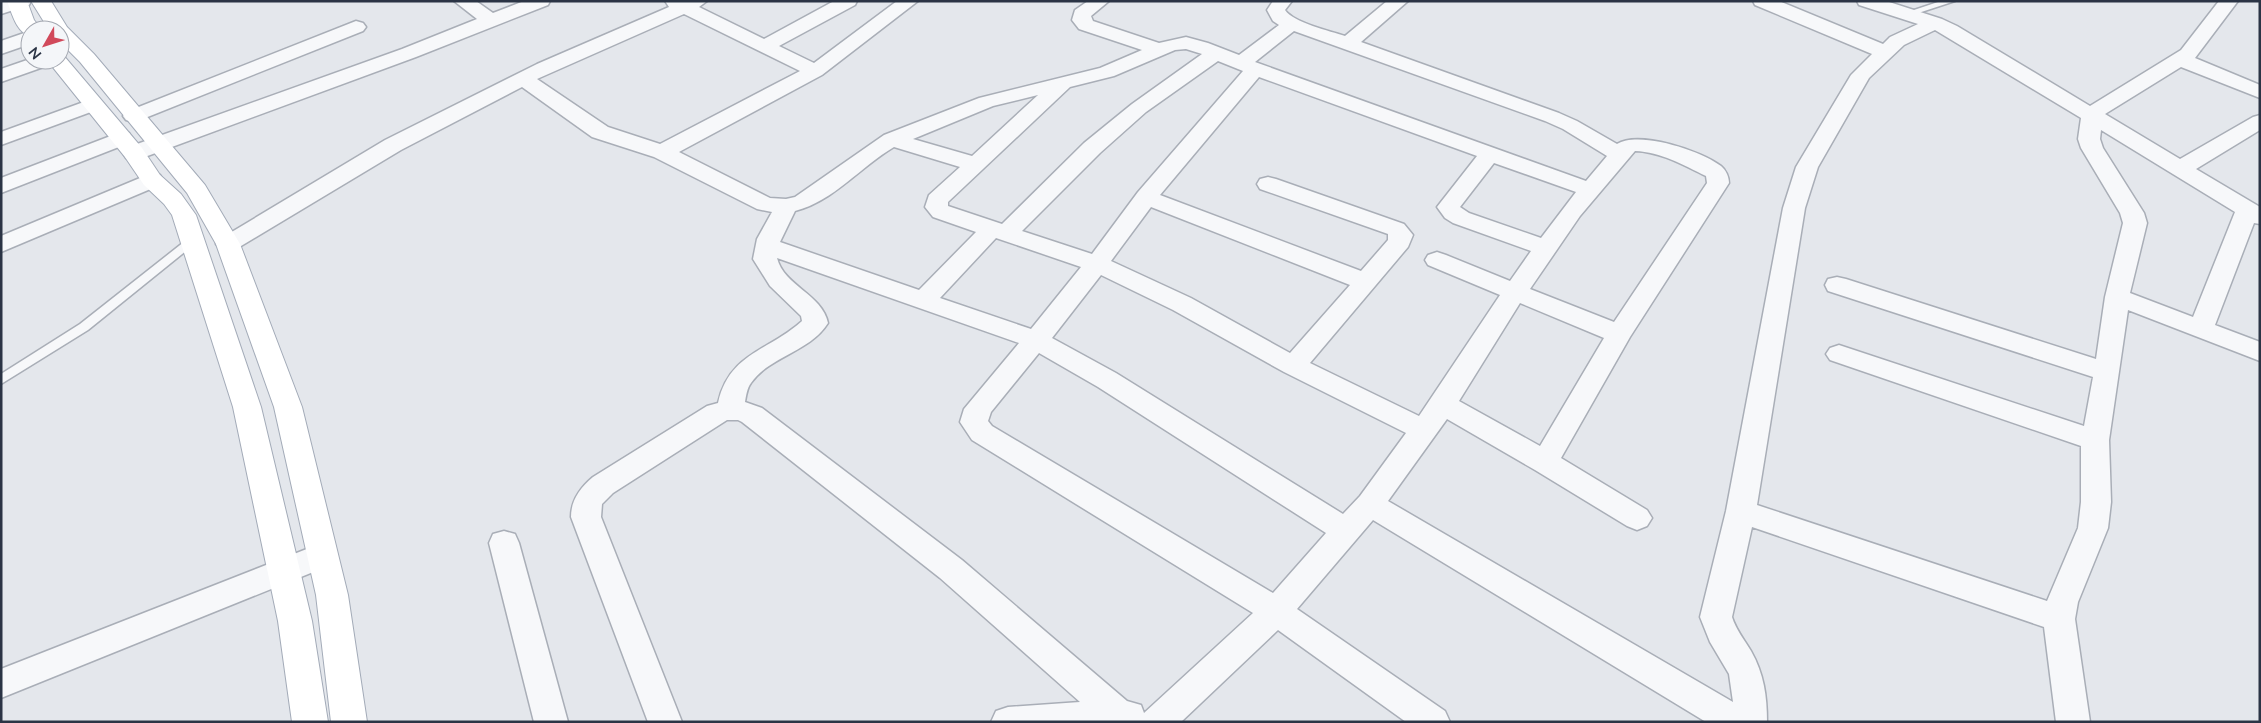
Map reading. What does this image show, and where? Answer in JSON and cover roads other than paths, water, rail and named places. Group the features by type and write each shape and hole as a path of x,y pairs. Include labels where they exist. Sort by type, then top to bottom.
{"main road":[{"path":"41,1 53,20"},
{"path":"14,3 25,20"},
{"path":"70,40 87,58 136,138 228,244 288,406 332,595 349,722"},
{"path":"65,70 92,105 136,138 152,180 185,195"},
{"path":"185,195 184,214 247,407 295,621 310,722"}],"street":[{"path":"463,1 492,21"},
{"path":"1,186 136,138 409,53 541,1"},
{"path":"765,46 848,1"},
{"path":"662,152 815,71 909,1"},
{"path":"1100,1 1082,14 1081,20 1086,25 1157,50"},
{"path":"1348,44 1399,1"},
{"path":"1762,1 1885,52"},
{"path":"1866,1 1935,23 1950,30 2253,213 2201,329"},
{"path":"1278,2 1276,10 1280,17 1292,24 1552,117 1570,125 1620,155"},
{"path":"228,244 393,145 523,79 685,3 815,71"},
{"path":"2073,722 2058,619 2062,602 2093,528 2096,516 2095,440 2107,372 2117,296 2135,223 2132,213 2092,148 2090,140 2092,115 2102,106 2181,60 2188,54 2223,3"},
{"path":"1750,722 1748,682 1743,666 1720,633 1716,617 1740,511 1797,200 1812,156 1855,82 1897,41 1935,23"},
{"path":"1292,24 1248,66 1146,197 1097,264 978,409 974,422 982,433 1276,611 1433,722"},
{"path":"136,138 356,27"},
{"path":"1,48 20,41"},
{"path":"523,79 600,132 662,152 765,204 786,206 803,202 820,192 878,148 892,140 986,102 1107,72 1157,50 1186,43 1590,190"},
{"path":"922,300 1139,108 1216,53"},
{"path":"2181,60 2260,92"},
{"path":"1,76 20,69"},
{"path":"1065,81 937,200 936,207 941,212 1097,264 1195,310 1293,366 1424,430"},
{"path":"1,139 92,105"},
{"path":"2180,169 2255,129"},
{"path":"892,140 975,164"},
{"path":"1008,722 1119,715 1156,722 1276,611 1370,504 1443,404 1515,292 1572,211 1626,147 1634,144 1644,144 1714,171 1718,177 1718,183 1619,334 1544,462"},
{"path":"1490,154 1448,207 1461,218 1546,248"},
{"path":"1,245 152,180"},
{"path":"1268,184 1396,229 1401,235 1400,242 1293,366"},
{"path":"1146,197 1366,282"},
{"path":"730,408 736,383 747,370 807,332 815,323 813,313 770,271 765,258 767,246 786,206"},
{"path":"767,246 1036,340 1107,380 1346,531"},
{"path":"1437,260 1619,334"},
{"path":"1837,285 2107,372"},
{"path":"2117,296 2260,352"},
{"path":"1839,354 2095,440"},
{"path":"1443,404 1637,518"},
{"path":"665,722 586,517 585,506 591,495 603,485 717,413 730,408 742,410 752,415 951,569 1119,715"},
{"path":"1370,504 1736,722"},
{"path":"1740,511 2058,619"},
{"path":"504,542 551,722"},
{"path":"1,684 322,555"}],"lane":[{"path":"1906,14 1951,1"},
{"path":"1,380 84,327 193,240"}]}
